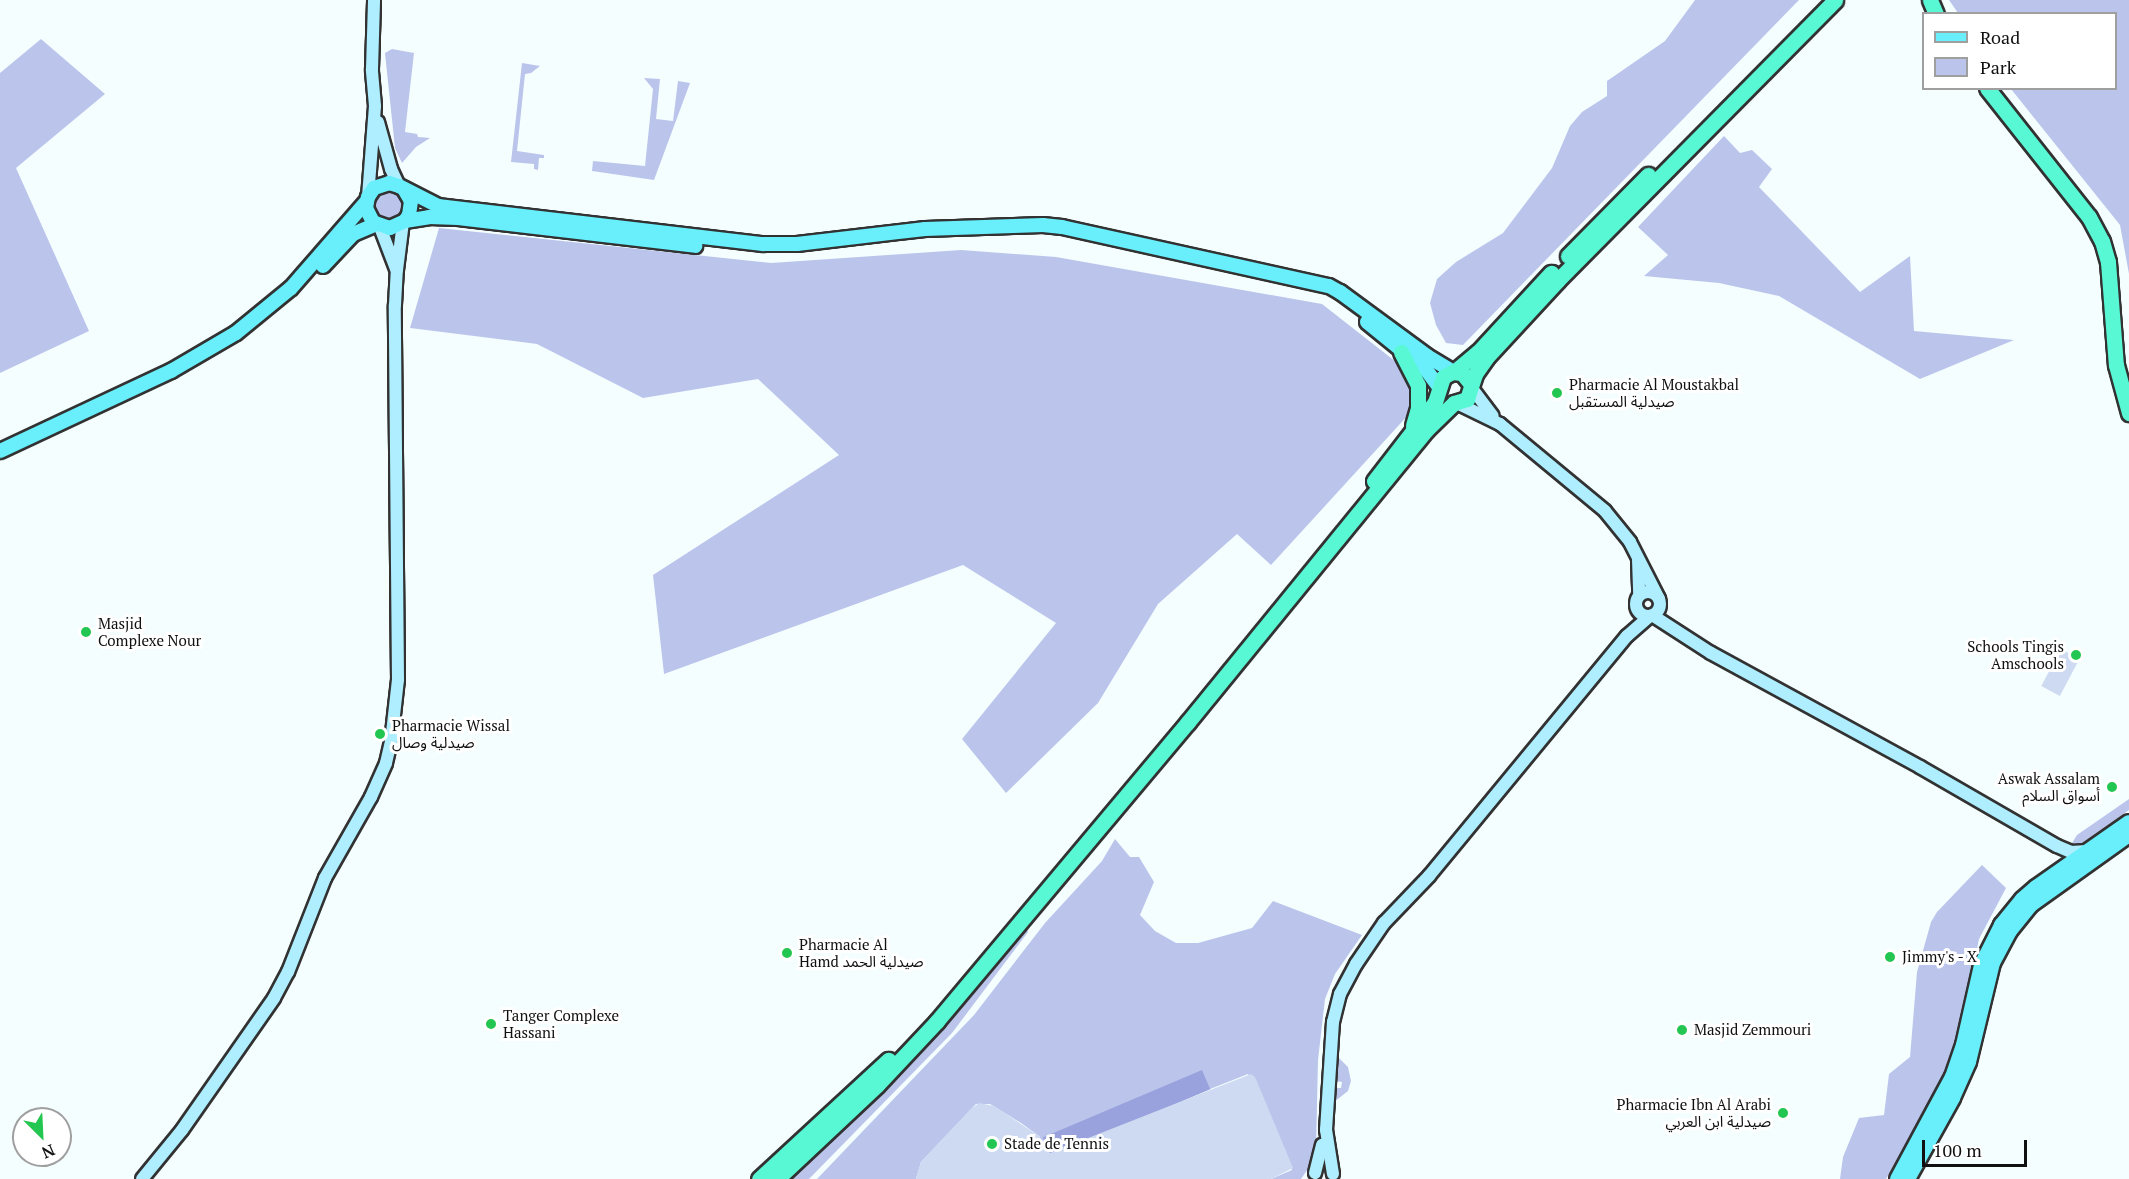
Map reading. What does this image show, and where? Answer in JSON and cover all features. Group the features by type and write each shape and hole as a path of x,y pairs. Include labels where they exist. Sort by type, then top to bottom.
{"highway":[{"path":"759,1179 900,1049 995,942 1348,514 1435,402 1443,377 1455,372 1478,352 1602,220 1821,0"},
{"path":"777,1179 877,1085 937,1021 1195,713 1426,430 1456,403 1467,399 1471,386 1486,358 1558,280 1835,0"},
{"path":"1989,90 2089,216 2102,241 2108,262 2116,365 2129,413"},
{"path":"1401,352 1416,379 1418,390 1418,408 1410,433"},
{"path":"1455,372 1466,376 1471,386"},
{"path":"1439,388 1443,397 1456,403"}],"main road":[{"path":"0,451 171,371 237,333 291,288 378,185 389,183 438,206 763,244 797,244 925,229 1043,225 1062,227 1329,286 1427,357 1455,372"},
{"path":"401,187 411,201 411,208 404,222"},
{"path":"367,200 367,213 378,225"},
{"path":"0,460 174,378 220,353 276,311 353,234 378,225 395,227 404,222 429,217 458,218 743,252 779,253 976,235 1054,235 1326,294 1342,302 1427,371 1439,388"},
{"path":"1897,1179 1952,1077 1963,1046 1981,965 1992,939 2022,899 2129,822"},
{"path":"1908,1179 1945,1113 1969,1062 1993,963 2010,931 2031,905 2129,835"}],"street":[{"path":"374,0 372,69 375,106 384,147 401,187"},
{"path":"367,200 375,106"},
{"path":"142,1179 182,1131 274,998 288,972 326,878 371,797 386,764 391,742 398,680 397,270 404,222"},
{"path":"378,225 397,270"},
{"path":"1471,386 1500,424 1605,512 1623,531 1660,600 1681,633"},
{"path":"1456,403 1500,424"},
{"path":"1637,555 1637,601 1640,613 1651,616 1711,653 1920,767 2057,846 2072,852 2087,851"},
{"path":"1627,636 1637,601 1650,591 1660,600"},
{"path":"1335,1177 1328,1159 1326,1130 1333,1022 1340,994 1356,964 1384,923 1466,833 1627,636 1658,610 1660,600"},
{"path":"2056,873 2061,859 2057,846"},
{"path":"1312,1176 1326,1130"},
{"path":"1312,1176 1326,1171 1335,1177"}],"green space":[{"path":"1695,0 1799,0 1463,345 1446,343 1436,325 1430,303 1437,279 1456,262 1503,233 1552,168 1570,126 1582,112 1607,96 1607,81 1665,41"},
{"path":"1949,0 2129,0 2129,274 2120,225 2012,90 2117,90 2117,12 1957,12"},
{"path":"41,39 105,94 16,168 89,331 0,373 0,73"},
{"path":"392,49 414,53 405,132 417,134 418,137 430,138 416,147 402,163 395,148 385,53"},
{"path":"522,63 540,66 531,73 525,74 517,151 544,155 544,158 539,158 538,170 534,169 534,164 511,162"},
{"path":"644,78 660,79 656,119 673,121 678,81 690,83 654,180 592,171 593,161 645,166 653,89"},
{"path":"1724,136 1740,153 1752,150 1772,169 1759,187 1860,292 1910,256 1914,331 2014,340 1920,379 1779,296 1719,283 1644,276 1668,255 1638,227"},
{"path":"393,187 406,198 403,216 393,222 381,221 373,213 373,196"},
{"path":"439,228 771,263 961,250 1056,257 1322,304 1400,365 1421,401 1271,565 1237,534 1158,604 1098,703 1006,793 962,739 1056,623 963,565 664,674 653,575 839,455 758,379 643,398 537,344 410,328"},
{"path":"2129,799 2129,810 2079,845 2072,843 2077,835"},
{"path":"1115,839 1130,857 1139,857 1154,882 1140,915 1155,931 1176,943 1198,943 1252,928 1273,901 1362,935 1335,974 1325,999 1318,1060 1316,1148 1312,1163 1301,1179 1271,1179 1292,1170 1248,1074 1049,1153 1039,1136 1021,1123 990,1104 976,1104 921,1162 916,1179 817,1179 974,1015 1045,923 1102,861"},
{"path":"1982,865 2006,888 1979,939 1957,1049 1924,1119 1886,1179 1840,1179 1843,1157 1859,1118 1884,1115 1889,1074 1910,1057 1917,972 1931,922 1937,912"},
{"path":"1026,925 1028,932 952,1033 809,1179 789,1179 883,1090 948,1020"},
{"path":"1337,1056 1348,1067 1351,1081 1348,1091 1334,1102 1335,1088 1341,1088 1342,1082 1335,1081"}],"shaded area":[{"path":"2061,649 2080,659 2060,696 2041,686"},
{"path":"1202,1070 1210,1089 1051,1157 1043,1138"},
{"path":"1251,1074 1255,1077 1293,1168 1271,1179 916,1179 921,1162 979,1103 994,1106 1039,1136 1050,1153"}],"place":[{"name":"Pharmacie Al Moustakbal صيدلية المستقبل","path":"1557,393"},
{"name":"Masjid Complexe Nour","path":"86,632"},
{"name":"Schools Tingis Amschools","path":"2076,655"},
{"name":"Pharmacie Wissal صيدلية وصال","path":"380,734"},
{"name":"Aswak Assalam أسواق السلام","path":"2112,787"},
{"name":"Pharmacie Al Hamd صيدلية الحمد","path":"787,953"},
{"name":"Jimmy's - X","path":"1890,957"},
{"name":"Tanger Complexe Hassani","path":"491,1024"},
{"name":"Masjid Zemmouri","path":"1682,1030"},
{"name":"Pharmacie Ibn Al Arabi صيدلية ابن العربي","path":"1783,1113"},
{"name":"Stade de Tennis","path":"992,1144"}]}
